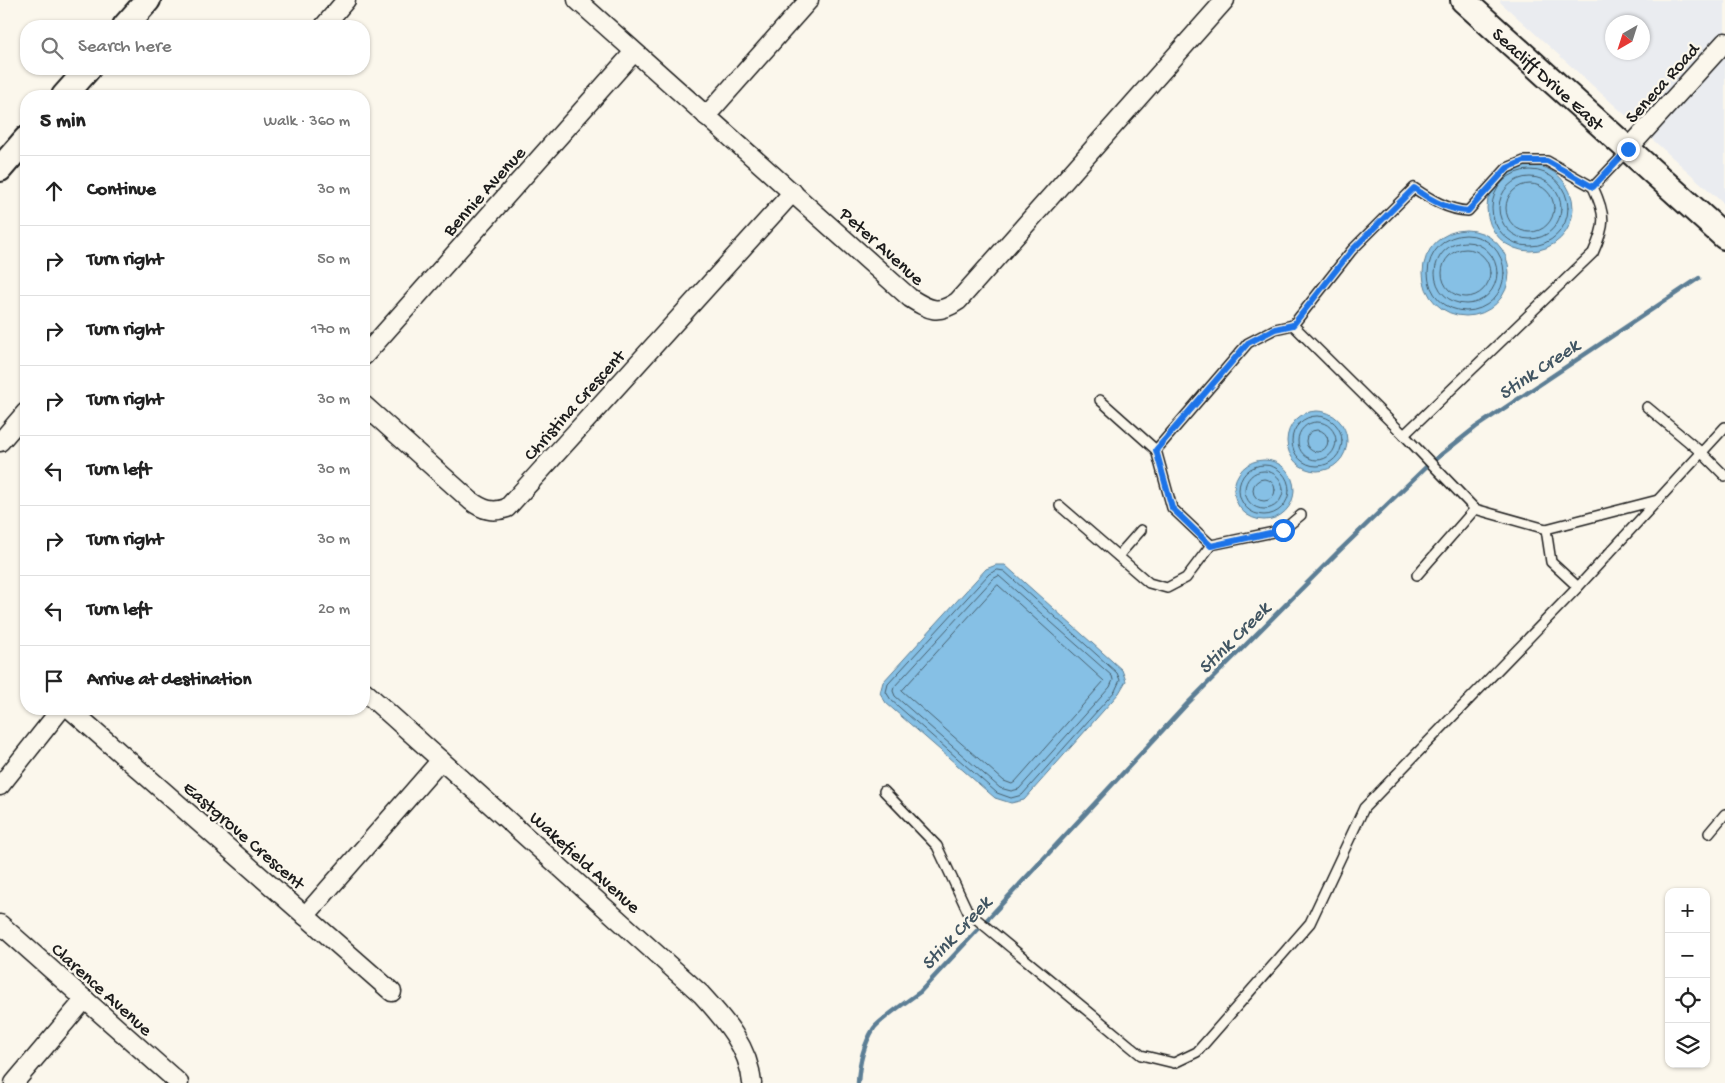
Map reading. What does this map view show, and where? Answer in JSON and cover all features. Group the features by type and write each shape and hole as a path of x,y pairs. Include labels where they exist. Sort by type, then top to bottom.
{"main road":[{"path":"130,20 148,0"},
{"name":"Seacliff Drive East","path":"1466,1 1725,237"},
{"path":"69,90 83,75"},
{"path":"0,169 20,146"}],"street":[{"path":"329,20 346,0"},
{"name":"Peter Avenue","path":"577,0 910,298 930,309 940,310 948,308 958,301 1225,0"},
{"path":"706,116 809,0"},
{"name":"Seneca Road","path":"1628,149 1725,42"},
{"name":"Bennie Avenue","path":"370,349 634,52"},
{"name":"Christina Crescent","path":"370,410 471,501 481,508 490,511 507,508 793,192"},
{"path":"0,442 20,419"},
{"name":"Wakefield Avenue","path":"370,696 701,994 733,1031 744,1052 752,1083"},
{"path":"0,786 56,715"},
{"name":"Eastgrove Crescent","path":"77,715 392,992"},
{"path":"305,916 442,760"},
{"name":"Clarence Avenue","path":"0,924 178,1083"},
{"path":"14,1083 84,999"}],"lane":[{"path":"1593,187 1628,149"},
{"path":"1156,450 1248,343 1275,329 1293,325 1352,250 1414,188 1455,211 1468,211 1507,168 1524,161 1547,161 1593,187 1602,208 1602,233 1593,252 1404,435"},
{"path":"1293,325 1475,508 1546,530 1659,500"},
{"path":"1100,400 1156,450 1172,508 1211,546"},
{"path":"1647,407 1702,453 1725,476"},
{"path":"884,791 937,846 968,912 976,920 1141,1055 1174,1063 1196,1052 1310,923 1364,808 1578,587 1725,427"},
{"path":"1060,506 1149,583 1167,588 1186,578 1211,546 1283,530 1301,514"},
{"path":"1417,575 1475,508"},
{"path":"1118,556 1141,530"},
{"path":"1546,530 1551,562 1578,587"},
{"path":"1709,833 1725,814"}],"shaded area":[{"path":"1501,0 1725,0 1725,205 1500,2"}],"water":[{"path":"1530,165 1546,169 1560,178 1569,192 1573,208 1569,224 1560,238 1546,247 1530,251 1514,247 1500,238 1491,224 1487,208 1491,192 1500,178 1514,169"},
{"path":"1466,230 1482,234 1496,243 1505,257 1509,273 1505,289 1496,303 1482,312 1466,316 1450,312 1436,303 1427,289 1423,273 1427,257 1436,243 1450,234"},
{"path":"1317,411 1334,416 1342,424 1347,441 1342,458 1334,466 1317,471 1300,466 1292,458 1287,441 1292,424 1300,416"},
{"path":"1264,460 1281,465 1289,473 1294,490 1289,507 1281,515 1264,520 1247,515 1239,507 1234,490 1239,473 1247,465"},
{"path":"996,565 1005,565 1122,670 1126,681 1119,693 1024,800 1011,803 995,798 886,703 880,693 883,682 986,569"}],"waterway":[{"name":"Stink Creek","path":"858,1083 867,1041 877,1024 920,992 1187,704 1337,553 1428,465 1476,427 1699,278"}],"route":[{"path":"1283,530 1211,546 1172,508 1156,450 1248,343 1275,329 1293,325 1352,250 1414,188 1455,211 1468,211 1507,168 1524,161 1547,161 1593,187 1628,149"}]}
